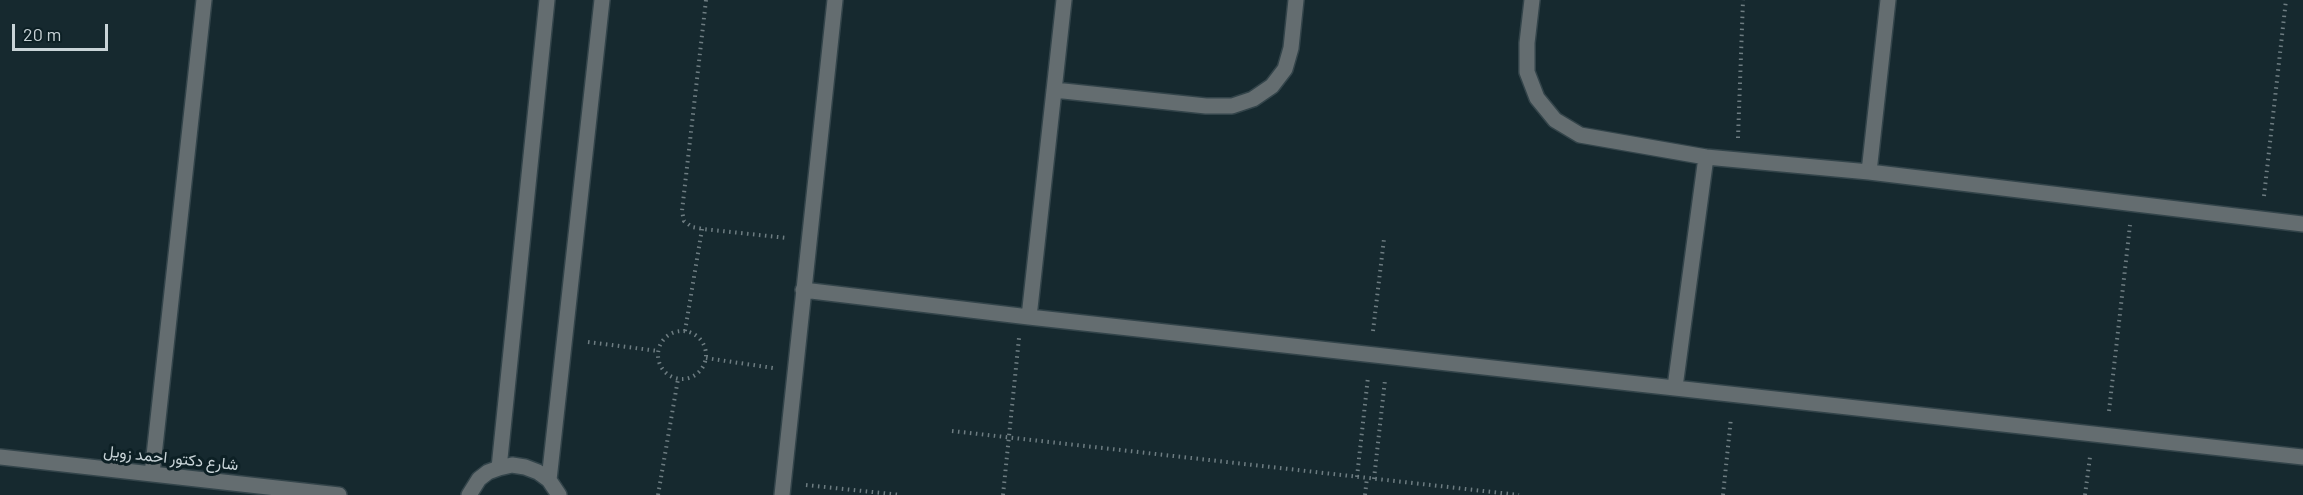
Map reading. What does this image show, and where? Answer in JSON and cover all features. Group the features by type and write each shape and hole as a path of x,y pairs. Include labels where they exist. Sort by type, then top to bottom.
{"street":[{"path":"152,474 204,0"},
{"path":"499,468 547,0"},
{"path":"549,480 602,0"},
{"path":"782,488 835,0"},
{"path":"1025,316 1064,0"},
{"path":"1054,90 1206,106 1232,106 1253,99 1272,86 1285,69 1291,48 1296,0"},
{"path":"1532,0 1527,43 1527,72 1537,98 1555,120 1580,135 1706,157 1869,172 2303,224"},
{"path":"1869,172 1888,0"},
{"path":"1675,387 1706,157"},
{"path":"803,290 2303,457"},
{"name":"شارع دكتور احمد زويل","path":"0,457 339,495"},
{"path":"469,495 479,479 499,468 512,465 525,467 549,480 559,495"}],"path":[{"path":"706,0 682,212 684,221 692,227 702,229 808,241"},
{"path":"1738,160 1743,0"},
{"path":"2262,219 2286,0"},
{"path":"2085,495 2099,434 2132,203"},
{"path":"685,331 702,229"},
{"path":"1003,495 1008,437 1025,316"},
{"path":"675,331 685,331 701,340 706,349 706,358 703,368 696,374 688,379 678,379 662,369 658,361 658,351 667,335 675,331"},
{"path":"564,339 658,351"},
{"path":"1374,478 1387,356"},
{"path":"706,358 794,371"},
{"path":"658,495 678,379"},
{"path":"1723,495 1734,394"},
{"path":"952,431 1519,495"},
{"path":"1365,495 1367,478"},
{"path":"782,488 901,495"}]}
